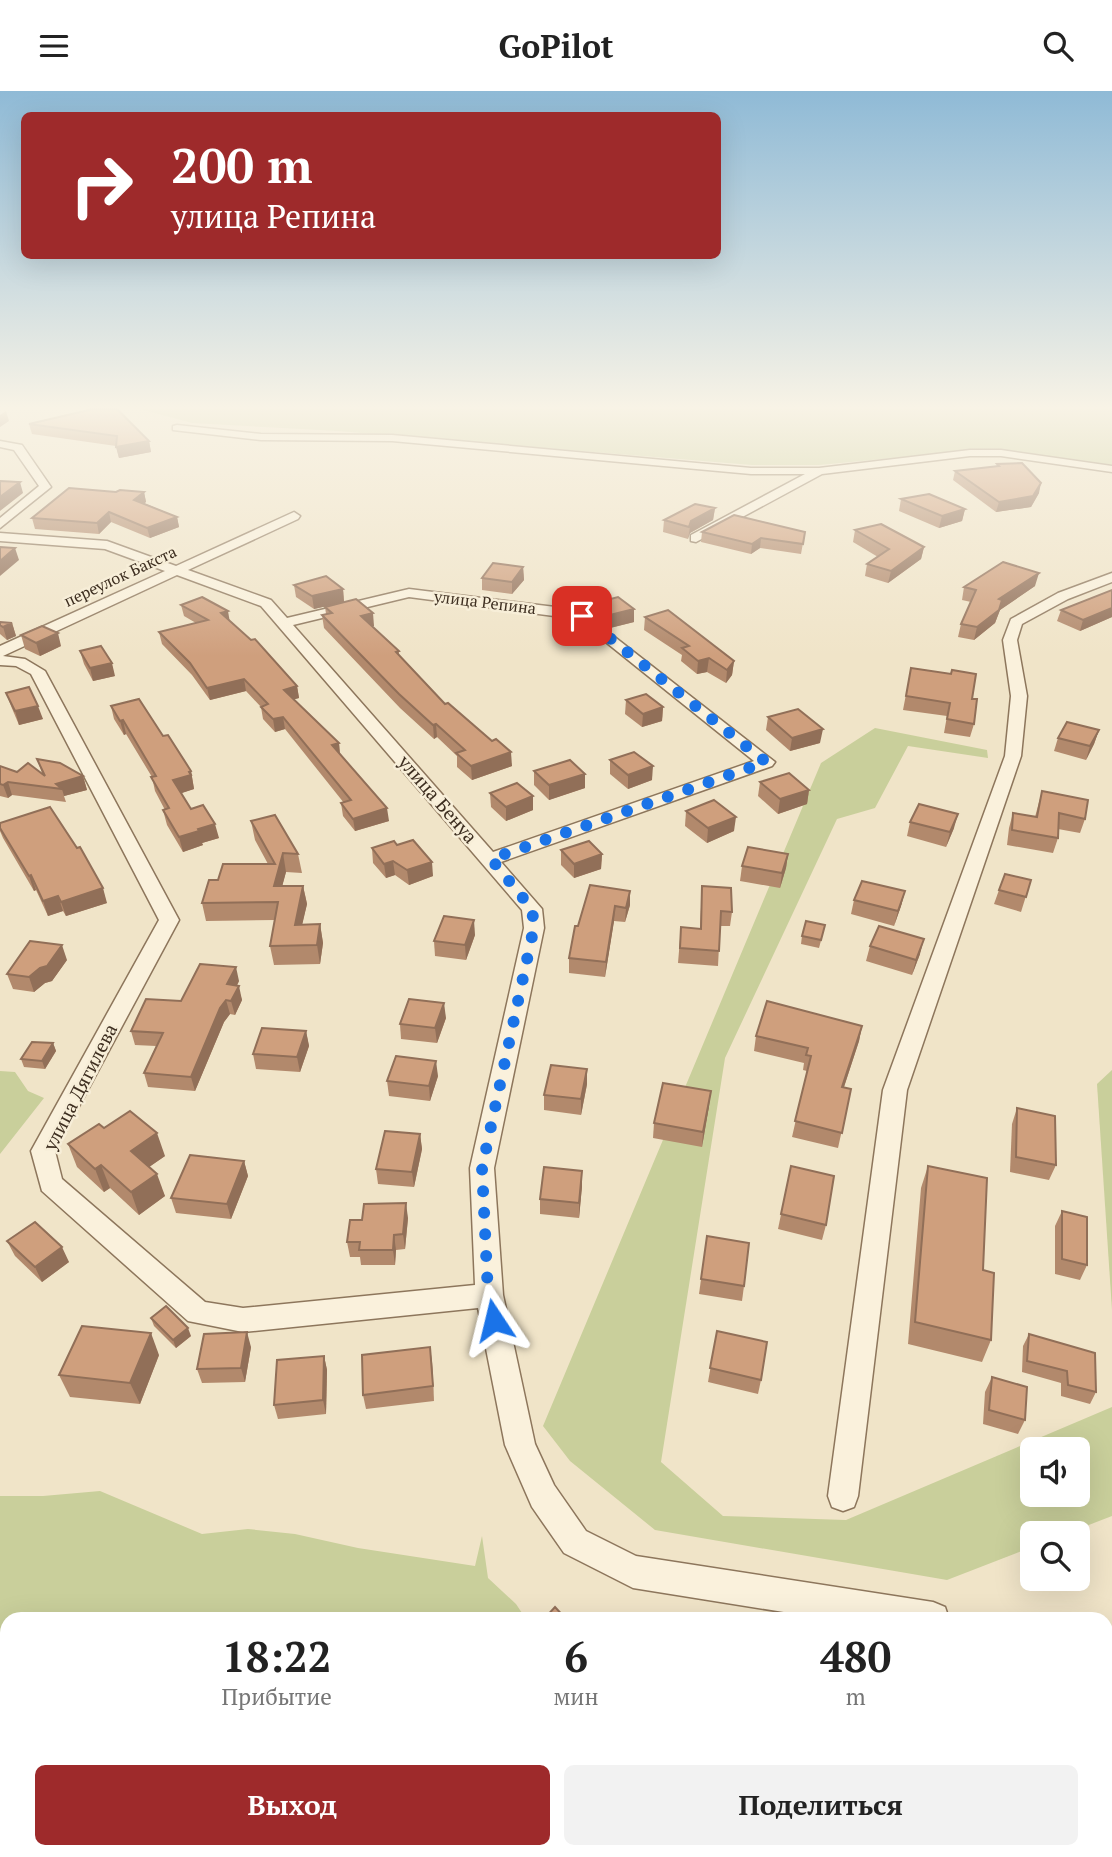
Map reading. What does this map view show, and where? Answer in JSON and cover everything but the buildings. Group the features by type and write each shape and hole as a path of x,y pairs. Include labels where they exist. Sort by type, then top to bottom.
{"street":[{"path":"0,524 40,491"},
{"path":"696,538 714,526 784,491"},
{"name":"переулок Бакста","path":"0,652 294,516"},
{"name":"улица Бенуа","path":"0,537 107,545 267,603 532,909 534,927 482,1168 488,1294 520,1445 543,1496 575,1542 633,1572 888,1612"},
{"path":"843,1496 895,1090 1013,756 1019,696 1010,640 1016,622 1063,596 1112,577"},
{"name":"улица Репина","path":"283,623 409,593 575,613 766,762 491,859"},
{"name":"улица Дягилева","path":"0,660 20,662 37,671 169,920 43,1151 51,1184 198,1313 243,1320 488,1294"}],"green space":[{"path":"875,728 987,750 988,758 908,746 875,808 837,819 725,1058 661,1462 723,1516 846,1520 1020,1446 1020,1507 1090,1507 1090,1437 1041,1437 1112,1407 1112,1516 1090,1524 1090,1521 1020,1521 1020,1552 947,1580 655,1530 570,1461 543,1426 821,763"},
{"path":"1112,1070 1112,1310 1097,1084"},
{"path":"0,1071 15,1072 28,1091 44,1098 0,1154"},
{"path":"100,1491 202,1534 248,1529 295,1534 358,1548 475,1566 482,1536 488,1578 521,1612 0,1612 0,1496 43,1496"}],"route":[{"path":"494,1320 488,1294 482,1168 534,927 532,909 491,859 766,762 582,616"}]}
